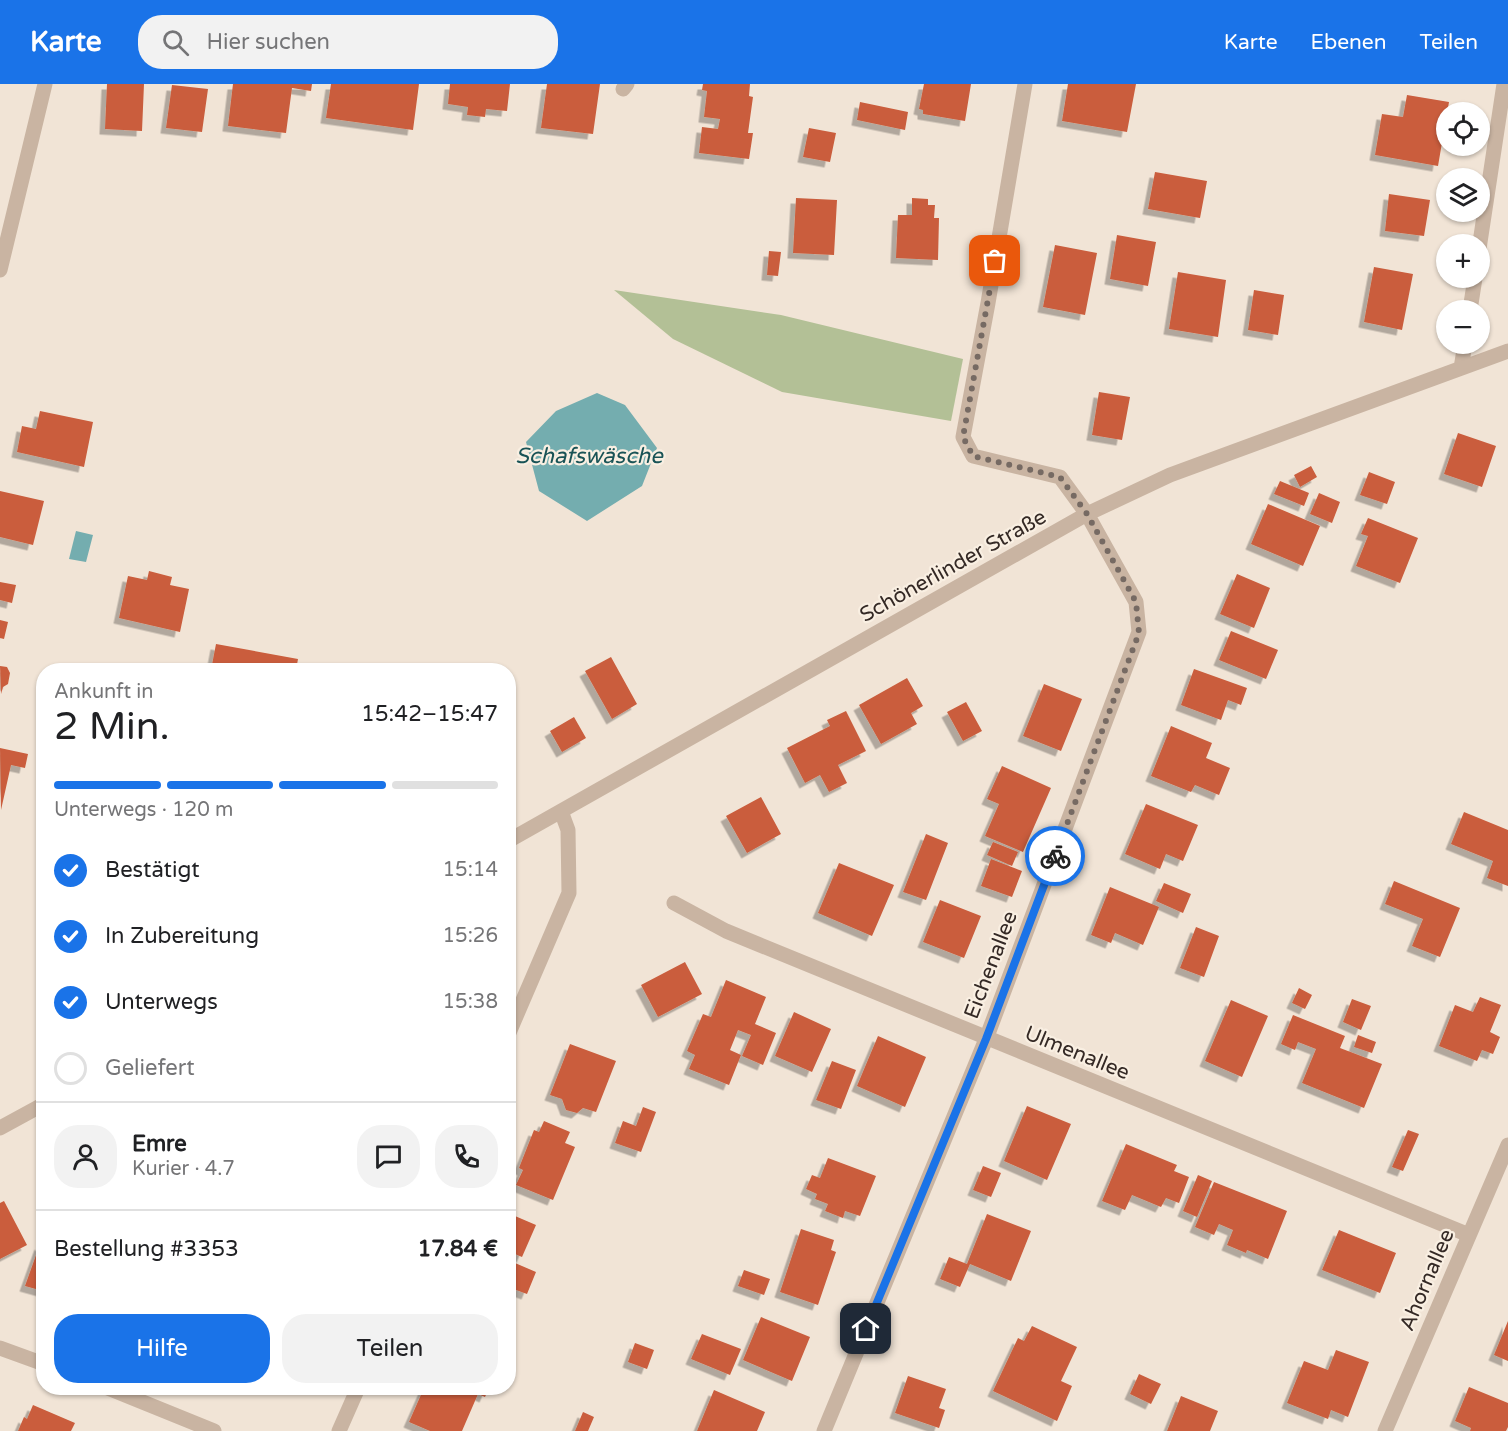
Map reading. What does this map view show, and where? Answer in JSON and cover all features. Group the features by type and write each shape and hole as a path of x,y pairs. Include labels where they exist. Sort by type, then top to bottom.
{"street":[{"path":"1,265 45,84"},
{"name":"Eichenallee","path":"824,1431 986,1039 1139,633 1136,602 1087,514 1060,477 973,456 963,437 1025,84"},
{"path":"1481,234 1504,84"},
{"name":"Schönerlinder Straße","path":"516,836 1087,514 1170,475 1508,351"},
{"path":"1461,368 1463,354"},
{"path":"516,1016 569,893 568,830 561,811"},
{"name":"Ulmenallee","path":"674,903 726,931 1469,1236"},
{"path":"0,1128 36,1108"},
{"name":"Ahornallee","path":"1385,1431 1508,1145"},
{"path":"0,1348 36,1361"},
{"path":"125,1395 214,1431"},
{"path":"339,1431 354,1395"}],"green space":[{"path":"614,290 781,315 963,359 951,421 782,392 673,339"}],"water":[{"name":"Schafswäsche","path":"597,393 625,405 657,448 642,486 587,521 539,491 526,442 556,411"},
{"path":"76,531 93,535 86,562 69,559"}],"building":[{"path":"107,84 144,84 142,131 105,129"},
{"path":"233,84 312,84 311,91 292,88 286,133 228,126"},
{"path":"331,84 419,84 413,130 326,118"},
{"path":"450,84 510,84 507,111 486,109 485,117 467,115 468,107 448,104"},
{"path":"547,84 600,84 593,134 541,128"},
{"path":"703,84 750,84 749,96 753,97 748,133 753,133 749,159 699,153 702,127 718,129 720,119 704,117 707,91 702,90"},
{"path":"924,84 971,84 965,121 923,114 923,110 919,109"},
{"path":"1068,84 1136,84 1127,132 1062,121"},
{"path":"172,85 208,89 202,132 166,128"},
{"path":"1407,95 1449,102 1436,102 1436,156 1440,156 1438,166 1375,155 1382,114 1403,117"},
{"path":"860,102 908,112 905,130 857,120"},
{"path":"809,128 836,133 830,162 803,157"},
{"path":"1155,172 1207,181 1200,218 1148,209"},
{"path":"1389,194 1430,200 1424,236 1385,231"},
{"path":"796,198 837,200 834,255 793,253"},
{"path":"912,198 928,199 928,205 935,205 934,218 939,218 938,260 896,258 898,215 912,215"},
{"path":"1117,235 1156,242 1148,286 1110,279"},
{"path":"1055,245 1097,253 1085,315 1043,307"},
{"path":"769,251 781,252 778,276 767,275"},
{"path":"1374,267 1413,274 1402,330 1364,322"},
{"path":"1178,272 1226,280 1218,337 1169,329"},
{"path":"1254,290 1284,295 1278,335 1248,330"},
{"path":"1099,392 1130,397 1122,440 1092,435"},
{"path":"40,411 93,422 84,467 17,452 22,426 36,429"},
{"path":"1458,433 1496,446 1482,487 1444,474"},
{"path":"1311,466 1317,477 1300,487 1294,475"},
{"path":"1369,472 1395,482 1387,504 1360,495"},
{"path":"1280,481 1309,493 1304,506 1274,494"},
{"path":"0,491 44,501 33,545 0,537"},
{"path":"1319,493 1340,502 1332,523 1310,514"},
{"path":"1268,504 1320,526 1303,566 1251,544"},
{"path":"1368,518 1418,538 1400,583 1356,566 1368,536 1361,534"},
{"path":"149,571 172,577 170,585 189,589 180,632 119,618 128,576 147,580"},
{"path":"1237,574 1270,588 1254,628 1220,614"},
{"path":"0,582 16,585 12,603 0,600"},
{"path":"0,620 8,622 4,639 0,638"},
{"path":"1231,631 1278,650 1266,679 1219,660"},
{"path":"216,644 298,659 297,663 212,663"},
{"path":"611,657 637,704 612,719 585,671"},
{"path":"0,666 7,667 10,673 8,684 3,687 1,694"},
{"path":"1194,669 1247,688 1241,705 1228,700 1221,720 1181,705"},
{"path":"907,678 923,706 911,713 917,724 881,744 859,705"},
{"path":"1044,684 1082,699 1061,751 1023,736"},
{"path":"966,702 982,731 963,741 947,712"},
{"path":"846,711 866,751 838,765 847,783 829,792 820,775 805,783 787,748 830,726 827,720"},
{"path":"574,717 586,738 562,752 550,731"},
{"path":"1171,726 1212,743 1206,758 1230,768 1219,795 1195,785 1191,792 1151,776"},
{"path":"0,748 28,754 25,768 11,765 1,810"},
{"path":"1002,766 1051,788 1023,852 985,836 999,804 987,799"},
{"path":"761,797 781,834 747,853 726,816"},
{"path":"1146,804 1198,825 1183,861 1166,854 1160,869 1125,854"},
{"path":"1464,812 1508,830 1508,886 1487,878 1493,861 1451,844"},
{"path":"926,834 948,843 926,900 903,892"},
{"path":"993,842 1018,852 1012,866 987,855"},
{"path":"991,859 1022,871 1012,897 981,886"},
{"path":"839,863 894,885 872,936 818,913"},
{"path":"1394,881 1460,908 1440,957 1412,946 1423,919 1385,904"},
{"path":"1164,883 1191,894 1183,913 1156,901"},
{"path":"1110,887 1159,907 1143,945 1115,933 1111,943 1091,935"},
{"path":"940,900 981,916 964,958 923,942"},
{"path":"1196,927 1219,936 1204,977 1180,968"},
{"path":"685,962 702,994 658,1017 641,985"},
{"path":"726,980 766,997 755,1024 776,1033 763,1065 742,1056 751,1035 738,1030 730,1050 741,1055 729,1085 689,1069 695,1055 687,1051 703,1014 711,1017"},
{"path":"1299,988 1312,995 1305,1009 1292,1003"},
{"path":"1480,997 1501,1005 1490,1032 1500,1037 1493,1054 1482,1050 1477,1061 1439,1046 1455,1005 1473,1012"},
{"path":"1352,999 1371,1006 1361,1030 1343,1022"},
{"path":"1231,1000 1268,1016 1242,1077 1205,1061"},
{"path":"794,1012 831,1029 812,1072 775,1056"},
{"path":"1293,1015 1345,1036 1340,1048 1382,1064 1364,1108 1302,1083 1316,1049 1298,1042 1295,1050 1281,1044"},
{"path":"1358,1035 1376,1042 1372,1053 1354,1047"},
{"path":"878,1036 926,1057 905,1107 857,1086"},
{"path":"570,1044 616,1061 596,1112 583,1108 577,1113 566,1110 562,1099 550,1095"},
{"path":"832,1061 856,1070 841,1109 816,1100"},
{"path":"1027,1106 1071,1124 1047,1180 1004,1161"},
{"path":"643,1107 656,1112 641,1152 615,1143 623,1121 636,1126"},
{"path":"544,1121 570,1132 565,1143 575,1147 553,1200 516,1185 523,1170 519,1168 534,1130 539,1132"},
{"path":"1408,1130 1419,1134 1403,1171 1392,1167"},
{"path":"1126,1144 1177,1165 1174,1171 1189,1177 1179,1203 1166,1198 1161,1207 1132,1195 1125,1210 1102,1201"},
{"path":"828,1158 876,1176 860,1216 845,1211 843,1218 825,1211 828,1204 815,1199 817,1194 806,1189 812,1175 820,1178"},
{"path":"983,1166 1001,1173 991,1197 973,1190"},
{"path":"1198,1175 1212,1181 1197,1217 1183,1211"},
{"path":"1214,1182 1287,1211 1268,1259 1227,1245 1233,1230 1219,1224 1214,1235 1195,1227"},
{"path":"4,1201 27,1245 0,1259 0,1203"},
{"path":"987,1214 1031,1231 1011,1281 970,1264 960,1287 940,1279 949,1257 967,1264"},
{"path":"516,1216 536,1225 522,1257 516,1254"},
{"path":"801,1229 834,1240 831,1250 836,1252 818,1305 780,1292"},
{"path":"1339,1230 1396,1253 1380,1293 1322,1270"},
{"path":"36,1255 36,1289 25,1286"},
{"path":"516,1263 536,1272 527,1294 516,1290"},
{"path":"744,1270 770,1279 764,1295 738,1286"},
{"path":"761,1317 810,1337 792,1381 743,1360"},
{"path":"1508,1321 1508,1361 1494,1355"},
{"path":"1032,1326 1077,1347 1061,1381 1072,1386 1057,1421 993,1391 1018,1338 1024,1341"},
{"path":"702,1334 741,1349 730,1375 691,1359"},
{"path":"635,1343 654,1350 647,1369 628,1362"},
{"path":"1336,1350 1369,1362 1348,1417 1331,1410 1328,1419 1287,1403 1304,1361 1328,1370"},
{"path":"1139,1374 1161,1384 1151,1404 1130,1394"},
{"path":"908,1376 946,1389 939,1408 945,1410 939,1428 895,1413"},
{"path":"1469,1387 1508,1403 1506,1431 1470,1431 1471,1428 1455,1421"},
{"path":"714,1390 765,1412 757,1431 697,1431"},
{"path":"421,1395 478,1395 462,1431 430,1431 409,1422"},
{"path":"1181,1396 1218,1411 1210,1431 1167,1431"},
{"path":"33,1405 75,1423 71,1431 18,1431"},
{"path":"583,1412 594,1417 588,1431 575,1431"}],"way so far":[{"path":"995,261 963,437 973,456 1060,477 1087,514 1100,537 1136,602 1138,617 1139,633 1055,856"}],"route":[{"path":"866,1329 986,1039 1055,856"}]}
